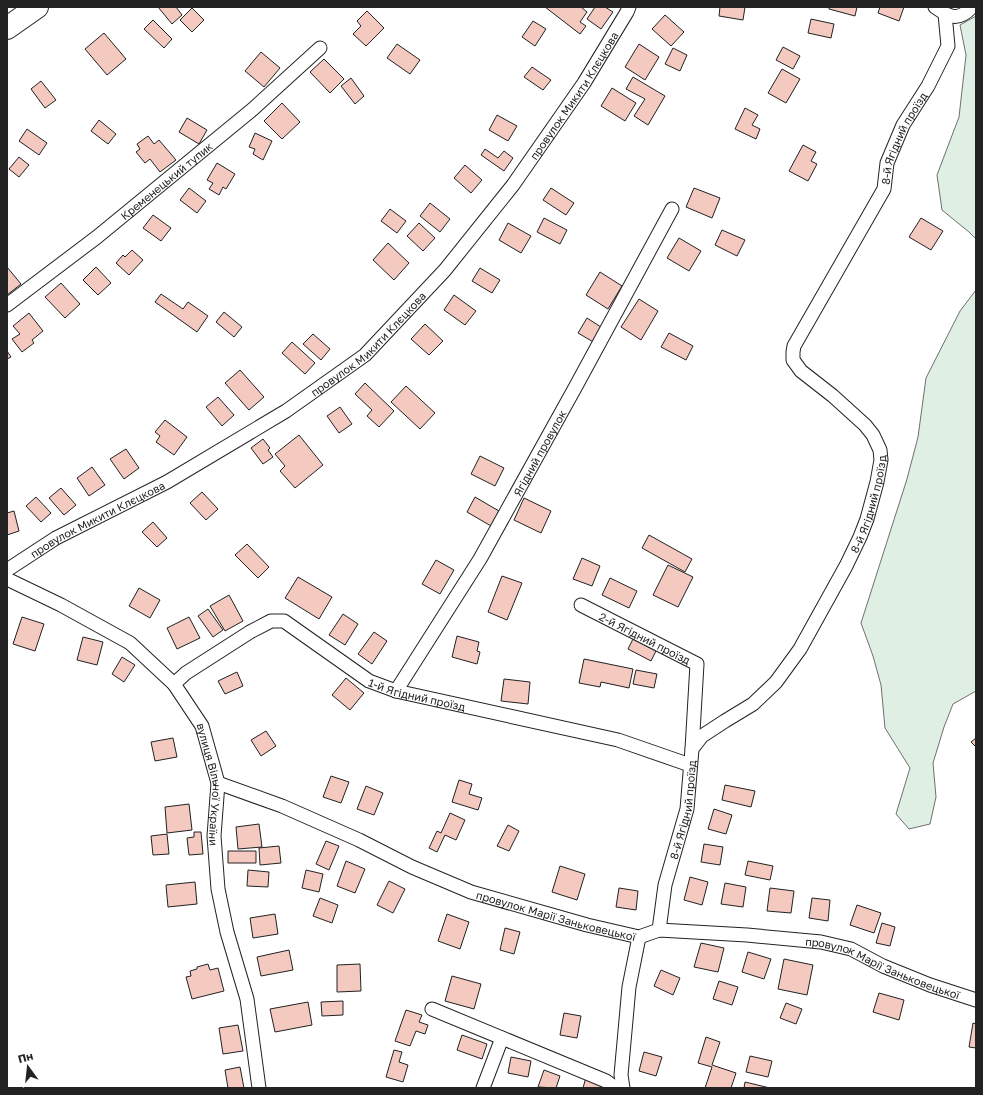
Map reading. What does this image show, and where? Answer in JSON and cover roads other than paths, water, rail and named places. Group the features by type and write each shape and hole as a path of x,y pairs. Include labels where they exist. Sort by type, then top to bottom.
{"highway":[{"path":"7,28 37,7"}],"street":[{"name":"провулок Микити Клєцкова","path":"7,570 56,538 168,482 280,415 365,355 445,270 512,186 584,83 627,12 628,7"},
{"path":"940,11 952,17 964,14 972,7"},
{"name":"8-й Ягідний проїзд","path":"659,930 665,885 687,809 692,749 702,736 753,704 776,682 800,649 846,566 867,519 877,482 881,460 880,450 873,435 865,425 833,396 801,371 793,360 792,352 794,346 884,189 887,164 903,125 928,86 948,46 940,11"},
{"name":"Кременецький тупик","path":"7,305 104,232 253,109 320,48"},
{"name":"Ягідний провулок","path":"396,691 480,559 672,209"},
{"name":"вулиця Вільної України","path":"7,579 61,605 130,643 174,684 202,726 218,784 214,836 218,889 227,932 247,999 259,1088"},
{"name":"2-й Ягідний проїзд","path":"581,605 697,664 692,749"},
{"name":"1-й Ягідний проїзд","path":"174,684 186,673 250,632 271,621 284,621 369,681 396,691 618,740 690,765"},
{"name":"провулок Марії Заньковецької","path":"218,784 282,806 359,840 412,867 471,892 587,925 639,937 659,930 747,935 821,942 851,950 916,980 976,1000"},
{"path":"623,1088 621,1075 629,987 639,937"},
{"path":"432,1009 606,1081 615,1088"},
{"path":"483,1088 502,1038"}]}
